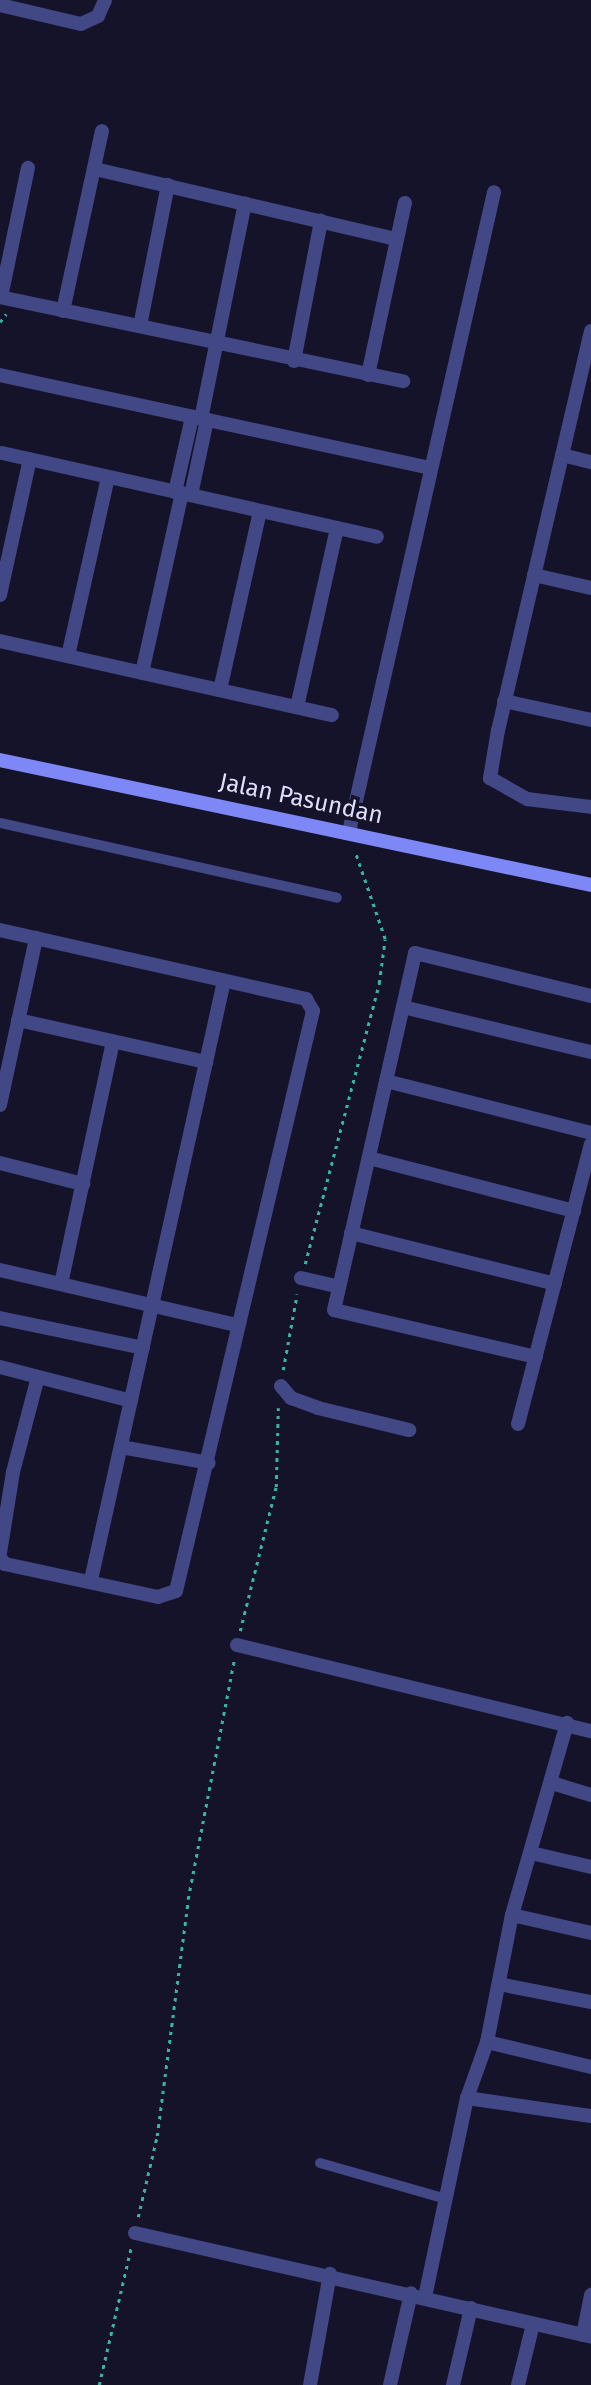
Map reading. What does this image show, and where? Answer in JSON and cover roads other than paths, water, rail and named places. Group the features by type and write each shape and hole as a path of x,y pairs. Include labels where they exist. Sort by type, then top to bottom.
{"street":[{"path":"0,3 81,24 98,16 105,0"},
{"path":"63,311 102,131"},
{"path":"28,168 1,297 403,381"},
{"path":"94,169 397,239"},
{"path":"140,326 168,186"},
{"path":"349,832 429,468 494,192"},
{"path":"142,673 200,419 244,203"},
{"path":"368,375 405,203"},
{"path":"295,360 321,222"},
{"path":"591,332 504,701 491,778 527,799 591,807"},
{"path":"0,375 429,468"},
{"path":"2,453 377,537"},
{"path":"562,455 591,462"},
{"path":"0,596 30,459"},
{"path":"68,656 108,477"},
{"path":"219,690 260,511"},
{"path":"297,708 337,528"},
{"path":"534,575 591,588"},
{"path":"0,641 332,715"},
{"path":"504,701 591,720"},
{"name":"Jalan Pasundan","path":"0,760 349,832 591,886"},
{"path":"0,930 306,999 313,1011 236,1325 209,1463 176,1591 158,1597 91,1580 5,1564 0,1555 7,1470 38,1377"},
{"path":"0,1105 36,938"},
{"path":"536,1357 334,1310 415,953 421,952 591,996"},
{"path":"91,1580 224,981"},
{"path":"404,1007 591,1052"},
{"path":"18,1020 206,1062"},
{"path":"61,1284 113,1041"},
{"path":"386,1081 591,1133"},
{"path":"518,1424 591,1144"},
{"path":"369,1158 574,1211"},
{"path":"0,1163 83,1184"},
{"path":"351,1233 555,1284"},
{"path":"0,1270 236,1325"},
{"path":"301,1278 339,1287"},
{"path":"0,1318 144,1348"},
{"path":"0,1367 131,1401"},
{"path":"281,1386 291,1398 318,1408 410,1430"},
{"path":"121,1447 209,1463"},
{"path":"237,1645 567,1723 591,1731"},
{"path":"390,2385 446,2199 467,2098 487,2042 512,1915 552,1783 567,1723"},
{"path":"552,1783 591,1795"},
{"path":"531,1853 591,1867"},
{"path":"512,1915 591,1933"},
{"path":"499,1984 591,2002"},
{"path":"487,2042 591,2067"},
{"path":"467,2098 591,2116"},
{"path":"135,2233 330,2274 587,2336 591,2295"},
{"path":"310,2385 330,2274"},
{"path":"453,2385 471,2308"},
{"path":"518,2385 533,2324"}],"lane":[{"path":"0,823 337,898"},
{"path":"320,2163 446,2199"}]}
